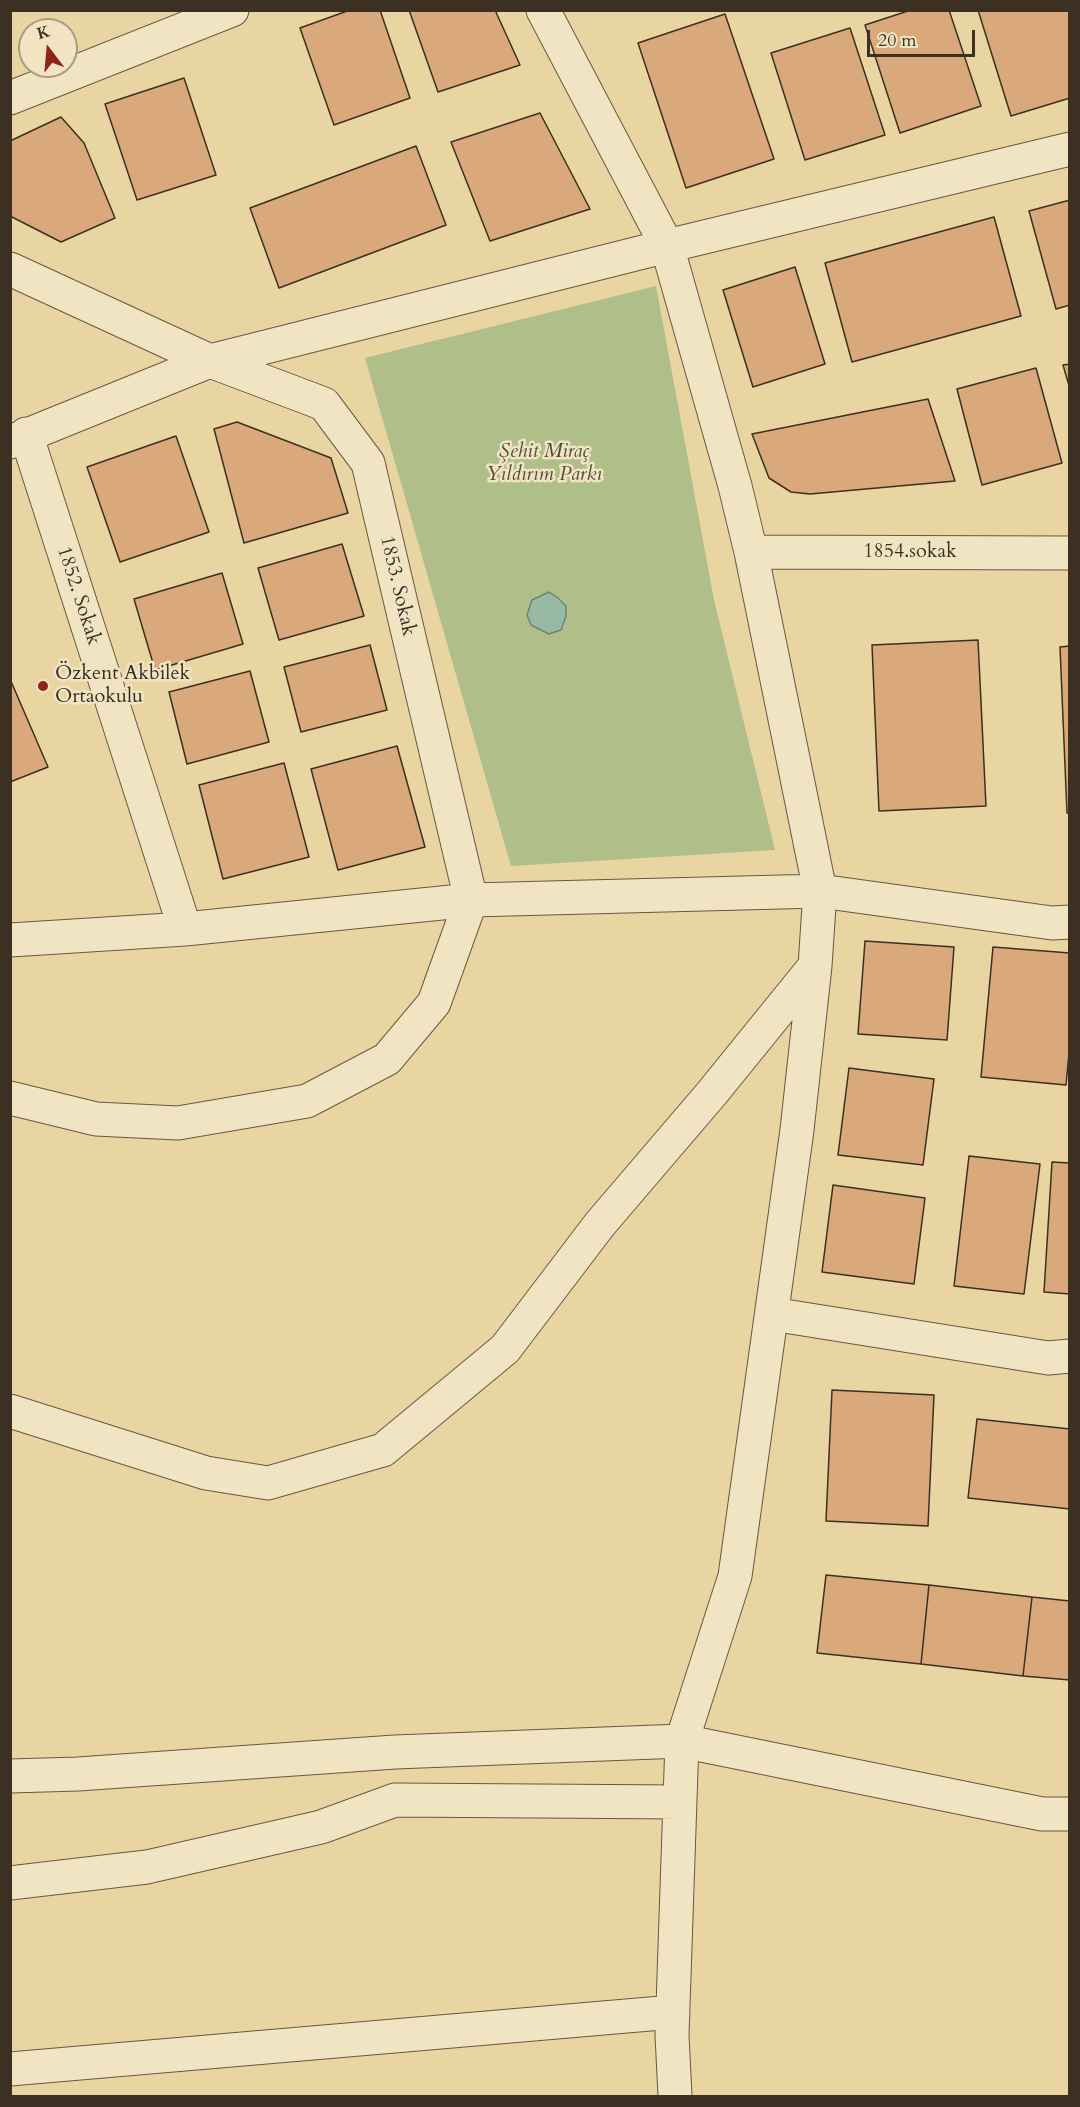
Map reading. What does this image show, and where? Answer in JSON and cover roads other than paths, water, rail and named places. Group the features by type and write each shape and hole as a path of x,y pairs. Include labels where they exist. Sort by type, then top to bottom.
{"street":[{"path":"10,98 232,10"},
{"path":"543,10 667,246 735,486 751,552 820,891 815,966 797,1130 735,1576 682,1741 673,2012 675,2097"},
{"path":"18,438 210,361 667,246 1070,149"},
{"name":"1853. Sokak","path":"10,269 210,361 324,404 368,463 471,900"},
{"name":"1852. Sokak","path":"18,438 185,929"},
{"name":"1854.sokak","path":"751,552 1070,553"},
{"path":"10,940 185,929 471,900 820,891 1052,923 1070,922"},
{"path":"10,1098 96,1119 178,1123 307,1101 387,1059 434,1003 471,900"},
{"path":"10,1411 206,1473 268,1483 383,1450 505,1349 600,1224 705,1101 815,966"},
{"path":"772,1314 1048,1358 1070,1356"},
{"path":"10,1776 78,1774 395,1752 682,1741 1042,1814 1070,1814"},
{"path":"10,1883 147,1867 321,1827 395,1800 680,1802"},
{"path":"10,2069 673,2012"}],"place":[{"name":"Özkent Akbilek Ortaokulu","path":"43,686"}],"park label":[{"name":"Şehit Miraç Yıldırım Parkı","path":"544,464"}]}
